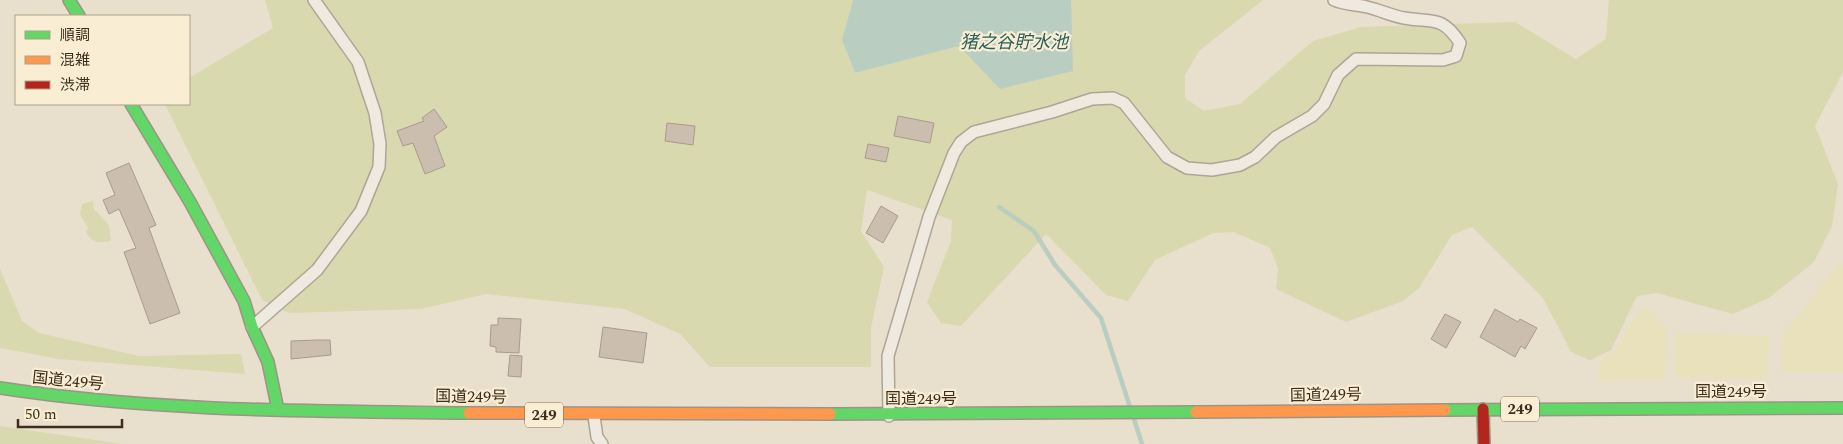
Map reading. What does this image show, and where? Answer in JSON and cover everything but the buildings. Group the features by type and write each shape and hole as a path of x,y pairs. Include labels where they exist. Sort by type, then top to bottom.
{"main road":[{"path":"69,0 78,15"},
{"path":"132,105 190,202 244,301 252,326 268,362 278,410"},
{"name":"国道249号","path":"0,388 65,399 278,410 594,416 889,416 1483,409 1843,408"},
{"path":"1483,409 1484,444"}],"street":[{"path":"252,326 317,270 361,211 379,167 380,144 375,114 358,62 314,0"},
{"path":"889,416 888,356 928,217 954,153 962,142 974,132 1092,99 1113,98 1124,104 1167,157 1187,168 1212,170 1240,165 1255,157 1276,136 1312,116 1324,104 1338,75 1356,59 1443,60 1456,56 1460,49 1460,42 1445,23 1430,19 1405,18 1366,7 1343,4 1334,0"},
{"path":"594,416 597,437 602,444"}],"shaded area":[{"path":"1839,264 1843,265 1843,372 1781,372 1783,334"},
{"path":"1645,305 1666,327 1665,379 1598,381 1600,360 1616,351 1636,314"},
{"path":"1675,333 1768,336 1767,379 1674,377"}],"green space":[{"path":"265,0 853,0 842,40 855,73 959,46 1070,12 1071,0 1263,0 1199,51 1185,75 1185,98 1204,111 1240,104 1313,41 1361,27 1515,22 1576,59 1606,39 1609,0 1843,0 1843,72 1815,126 1838,184 1832,226 1814,262 1769,298 1733,314 1657,293 1637,296 1611,350 1590,360 1571,352 1543,298 1472,227 1452,235 1419,288 1403,301 1346,322 1276,289 1278,268 1270,248 1234,232 1213,233 1155,260 1128,301 1106,295 1046,234 961,326 941,323 927,302 951,241 952,220 867,190 861,231 884,267 871,328 871,367 710,367 680,334 625,309 486,294 421,309 289,313 262,300 165,105 190,105 190,77 273,28"},
{"path":"93,201 94,209 109,225 111,241 94,241 86,232 88,228 80,214 82,204"},
{"path":"0,269 22,321 39,333 139,356 241,354 245,374 59,359 0,348"},
{"path":"0,426 123,444 0,444"}],"water":[{"name":"猪之谷貯水池","path":"853,0 1071,0 1073,71 1000,89 959,46 855,73 842,40"}],"waterway":[{"path":"999,207 1034,231 1055,265 1101,318 1130,407"},
{"path":"1134,419 1142,444"}],"traffic: fast":[{"path":"69,0 78,15"},
{"path":"132,105 190,202 244,301 252,327 268,362 278,410"},
{"path":"0,388 58,396 175,406 293,411 469,413"},
{"path":"1445,410 1843,408"},
{"path":"830,414 1196,412"}],"traffic: slow":[{"path":"1196,412 1445,410"},
{"path":"469,413 830,414"}],"traffic: jam":[{"path":"1483,409 1484,444"}]}
